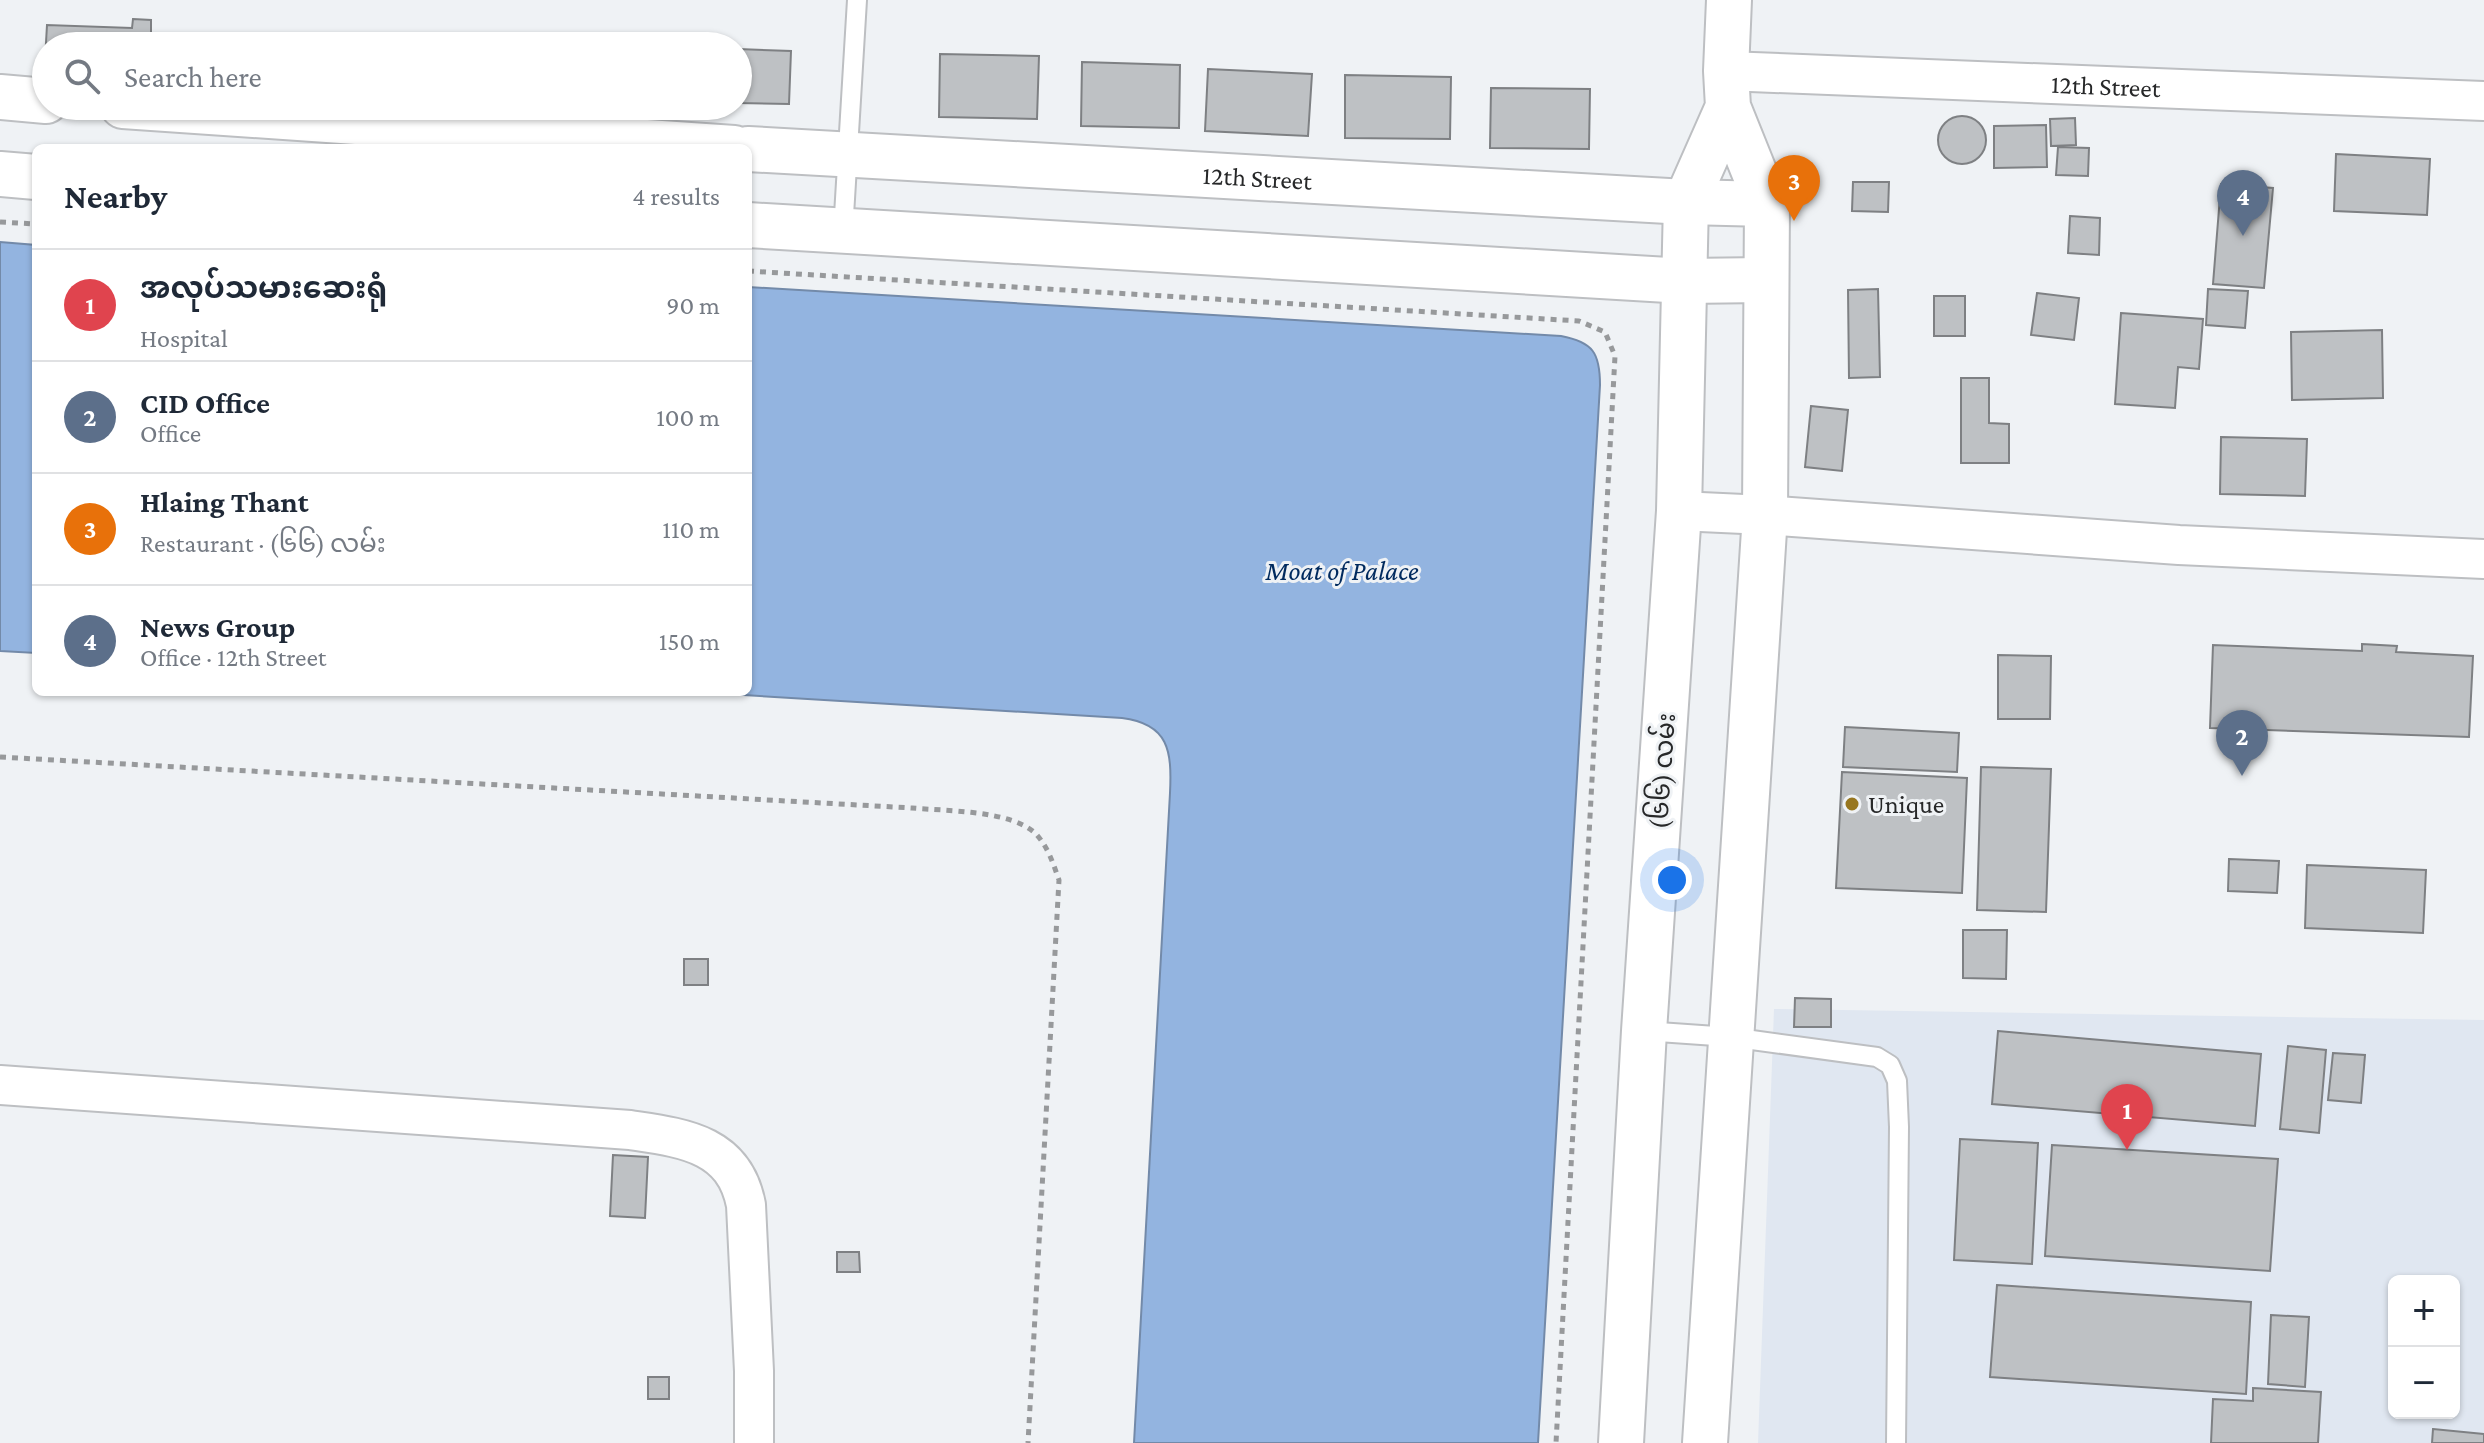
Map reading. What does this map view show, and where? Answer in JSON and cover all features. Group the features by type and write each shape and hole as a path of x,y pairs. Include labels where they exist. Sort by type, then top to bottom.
{"main road":[{"name":"(၆၆) လမ်း","path":"1621,1443 1644,1031 1679,511 1686,202 1727,89 1729,0"},
{"name":"(၆၆) လမ်း","path":"1705,1443 1765,515 1767,204 1727,89"},
{"path":"0,97 32,100"},
{"path":"327,120 676,144"},
{"name":"12th Street","path":"752,149 1767,204"},
{"path":"0,174 32,177"},
{"path":"752,225 1685,281 1765,280"}],"street":[{"name":"12th Street","path":"1727,89 2484,101"},
{"path":"1679,511 2179,545 2484,559"},
{"path":"0,1085 630,1130 680,1137 709,1148 742,1183 746,1205 754,1371 754,1443"}],"lane":[{"path":"843,232 857,0"},
{"path":"1644,1031 1730,1037 1877,1057 1890,1065 1897,1081 1899,1127 1896,1443"}],"path":[{"path":"0,222 32,224"},
{"path":"752,271 1579,321 1605,332 1615,356 1556,1443"},
{"path":"0,757 912,808 1012,820 1035,833 1050,854 1059,880 1028,1443"}],"shaded area":[{"path":"1774,1009 2484,1020 2484,1443 1758,1443"}],"water":[{"path":"0,242 32,245 32,653 0,651"},
{"name":"Moat of Palace","path":"752,287 1561,336 1581,342 1592,351 1598,365 1600,385 1538,1443 1134,1443 1170,764 1168,752 1158,733 1138,721 752,696"}],"building":[{"path":"133,19 151,20 151,32 47,32 47,25 132,28"},
{"path":"752,50 791,51 789,104 752,103"},
{"path":"940,54 1039,56 1037,119 939,117"},
{"path":"1082,62 1180,65 1179,128 1081,126"},
{"path":"1208,69 1312,74 1308,136 1205,131"},
{"path":"1345,75 1451,77 1450,139 1345,138"},
{"path":"1491,88 1590,89 1589,149 1490,148"},
{"path":"1962,116 1979,123 1986,140 1979,157 1962,164 1945,157 1938,140 1945,123"},
{"path":"2075,118 2076,145 2051,146 2050,119"},
{"path":"2046,125 2047,167 1994,168 1994,126"},
{"path":"2058,147 2089,148 2088,176 2056,175"},
{"path":"2336,154 2430,159 2427,215 2334,211"},
{"path":"1853,182 1889,182 1888,212 1852,211"},
{"path":"2221,184 2273,188 2264,288 2213,284"},
{"path":"2070,216 2100,218 2099,255 2068,253"},
{"path":"1878,289 1880,377 1849,378 1848,290"},
{"path":"2208,289 2248,291 2245,328 2206,325"},
{"path":"2037,293 2079,298 2074,340 2031,335"},
{"path":"1934,296 1965,296 1965,336 1934,336"},
{"path":"2121,313 2203,319 2199,369 2178,367 2175,408 2115,404"},
{"path":"2382,330 2383,398 2292,400 2291,332"},
{"path":"1961,378 1989,378 1989,423 2009,424 2009,463 1961,463"},
{"path":"1811,406 1848,410 1842,471 1805,467"},
{"path":"2221,437 2307,439 2305,496 2220,494"},
{"path":"2362,644 2397,646 2396,652 2473,656 2469,737 2210,728 2213,645 2362,651"},
{"path":"1998,655 2051,656 2050,719 1998,719"},
{"path":"1845,727 1959,733 1957,772 1843,767"},
{"path":"1981,767 2051,769 2046,912 1977,910"},
{"path":"1842,772 1967,778 1962,893 1836,888"},
{"path":"2229,859 2279,861 2277,893 2228,891"},
{"path":"2307,865 2426,870 2423,933 2305,928"},
{"path":"1963,930 2007,930 2006,979 1963,978"},
{"path":"684,959 708,959 708,985 684,985"},
{"path":"1795,998 1831,999 1831,1027 1794,1027"},
{"path":"1998,1031 2261,1054 2255,1126 1992,1104"},
{"path":"2288,1046 2326,1050 2319,1133 2280,1129"},
{"path":"2333,1053 2365,1055 2361,1103 2328,1100"},
{"path":"1960,1139 2038,1143 2032,1264 1954,1260"},
{"path":"2052,1145 2278,1159 2270,1271 2045,1256"},
{"path":"613,1155 648,1157 645,1218 610,1216"},
{"path":"837,1252 859,1252 860,1272 837,1272"},
{"path":"1997,1285 2251,1302 2246,1394 1990,1377"},
{"path":"2271,1315 2309,1317 2305,1387 2268,1384"},
{"path":"648,1377 669,1377 669,1399 648,1399"},
{"path":"2253,1388 2321,1392 2318,1443 2211,1443 2213,1399 2253,1401"},
{"path":"2433,1429 2484,1434 2484,1443 2432,1443"}],"place":[{"name":"Hlaing Thant","path":"1794,221"},
{"name":"News Group","path":"2243,236"},
{"name":"CID Office","path":"2242,776"},
{"name":"Unique","path":"1852,804"},
{"name":"အလုပ်သမားဆေးရုံ","path":"2127,1150"}]}
